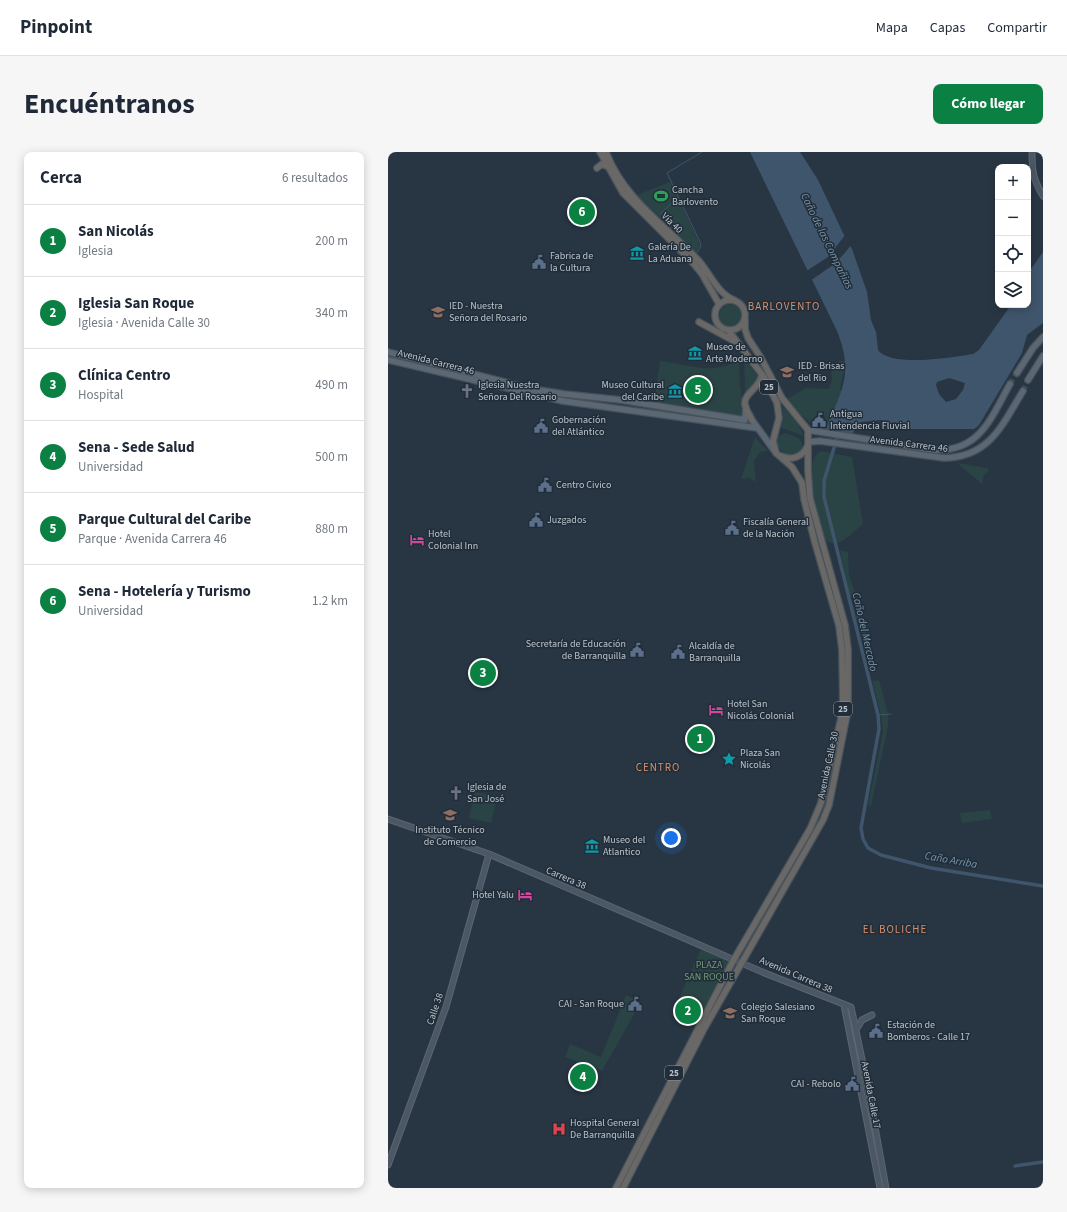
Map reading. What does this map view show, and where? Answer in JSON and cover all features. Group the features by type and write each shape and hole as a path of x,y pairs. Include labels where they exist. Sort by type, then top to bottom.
{"highway":[{"name":"Vía 40","path":"600,152 606,166 623,193 702,274 719,304"},
{"name":"Vía 40","path":"606,152 615,172 632,196 697,259 722,292 734,300"},
{"path":"597,168 600,165 606,166"},
{"path":"719,304 726,300 734,300"},
{"name":"25","path":"734,300 743,306 745,312 745,329 748,338 782,398 808,430"},
{"name":"25","path":"719,304 714,313 716,321 721,327 728,330 762,374 779,407 779,418 773,441 778,454"},
{"path":"728,330 736,329 745,319"},
{"path":"699,322 738,343"},
{"name":"25","path":"752,420 745,402 747,396 759,384 762,374"},
{"name":"Avenida Calle 30","path":"623,1188 704,1029 823,820 829,805 848,710 847,639 840,606 810,498 808,430"},
{"path":"778,454 788,458 796,457 806,450 809,442"},
{"name":"Avenida Calle 30","path":"616,1188 734,959 817,815 837,739 843,710 842,650 835,607 815,543 804,499 802,483 797,474 778,454"}],"main road":[{"path":"1032,152 1032,171 1034,180 1043,196"},
{"path":"1017,374 1033,348 1043,337"},
{"name":"Avenida Carrera 46","path":"388,352 527,388 564,394 623,400 745,420 746,407"},
{"path":"1028,380 1043,356"},
{"name":"Avenida Carrera 46","path":"388,360 563,402 757,428"},
{"name":"Avenida Carrera 46","path":"808,430 850,438 934,450 957,448 974,439 984,429 1010,384"},
{"name":"Avenida Carrera 46","path":"809,442 825,442 944,458 965,456 983,447 993,439 1023,391"},
{"name":"25","path":"752,420 778,454"},
{"name":"Carrera 38","path":"388,820 489,854 734,959"},
{"name":"Calle 38","path":"388,1165 446,1007 489,854"},
{"name":"Avenida Carrera 38","path":"734,959 851,1007"},
{"name":"Avenida Calle 17","path":"844,1005 880,1188"},
{"name":"Avenida Calle 17","path":"851,1007 886,1188"},
{"path":"856,1031 862,1020 872,1015"}],"green space":[{"path":"670,182 699,242 700,246 696,253 637,195"},
{"path":"731,304 740,307 743,316 740,325 731,328 722,325 719,316 722,307"},
{"path":"739,358 740,386 745,415 743,417 654,402 660,361 701,368 712,368 731,364"},
{"path":"744,358 759,378 753,387 745,393"},
{"path":"838,361 846,361 840,390 842,391 826,429 821,427 825,417 817,414 812,424 794,409 787,399 806,388 829,389 832,380 831,369 840,366"},
{"path":"782,406 797,422 804,436 779,427 783,415"},
{"path":"785,433 798,438 802,443 802,450 796,455 784,453 776,445 777,437"},
{"path":"755,437 768,451 760,452 754,461 756,482 749,478 741,479"},
{"path":"821,451 852,457 863,524 845,539 835,543 825,539 813,492 812,467 815,457"},
{"path":"957,463 987,468 989,471 984,475 982,484"},
{"path":"840,550 848,552 849,575 856,596 850,597"},
{"path":"858,605 876,665 868,665 853,606"},
{"path":"879,680 888,714 888,726 871,806 868,805 883,732 881,715 872,681"},
{"path":"475,792 497,797 491,823 469,818"},
{"path":"990,810 992,819 962,823 960,813"},
{"name":"PLAZA SAN ROQUE","path":"702,947 733,961 696,1026 673,1011"},
{"path":"626,995 641,1002 602,1071 565,1057 570,1044 601,1057"}],"water":[{"name":"Caño de las Compañias","path":"750,152 800,152 818,180 852,249 867,292 871,320 876,332 878,350 885,355 896,359 938,359 973,354 979,350 1009,308 1031,308 1031,269 1043,252 1043,323 1027,335 1022,353 979,425 974,429 907,429 881,420 861,422 852,434 826,429 844,381 845,359 837,331","holes":["949,378 965,383 963,390 956,399 946,402 939,394 936,385 937,382"]}],"pier":[{"path":"846,234 852,244 833,265 810,281 805,272 828,257"}],"waterway":[{"path":"697,253 701,246 700,242 667,173 702,152"},
{"path":"660,214 678,197"},
{"name":"Caño del Mercado","path":"839,431 824,481 824,497 878,715 879,729 861,828 863,839 868,848 881,855 931,868 1043,886"},
{"path":"878,715 891,714"},
{"path":"1015,1166 1043,1162"}],"tunnel":[{"path":"1010,384 1017,373"},
{"path":"1023,391 1028,380"}],"place":[{"name":"Cancha Barlovento","path":"661,196"},
{"name":"Sena - Hotelería y Turismo","path":"582,212"},
{"name":"Galería De La Aduana","path":"637,253"},
{"name":"Fabrica de la Cultura","path":"539,262"},
{"name":"IED - Nuestra Señora del Rosario","path":"438,312"},
{"name":"Museo de Arte Moderno","path":"695,353"},
{"name":"IED - Brisas del Rio","path":"787,372"},
{"name":"Parque Cultural del Caribe","path":"698,390"},
{"name":"Iglesia Nuestra Señora Del Rosario","path":"467,391"},
{"name":"Museo Cultural del Caribe","path":"675,391"},
{"name":"Antigua Intendencia Fluvial","path":"819,420"},
{"name":"Gobernación del Atlántico","path":"541,426"},
{"name":"Centro Civico","path":"545,485"},
{"name":"Juzgados","path":"536,520"},
{"name":"Fiscalía General de la Nación","path":"732,528"},
{"name":"Hotel Colonial Inn","path":"417,540"},
{"name":"Secretaría de Educación de Barranquilla","path":"637,650"},
{"name":"Alcaldía de Barranquilla","path":"678,652"},
{"name":"Clínica Centro","path":"483,673"},
{"name":"Hotel San Nicolás Colonial","path":"716,710"},
{"name":"San Nicolás","path":"700,739"},
{"name":"Plaza San Nicolás","path":"729,759"},
{"name":"Iglesia de San José","path":"456,793"},
{"name":"Instituto Técnico de Comercio","path":"450,815"},
{"name":"Museo del Atlantico","path":"592,846"},
{"name":"Hotel Yalu","path":"525,895"},
{"name":"CAI - San Roque","path":"635,1004"},
{"name":"Iglesia San Roque","path":"688,1011"},
{"name":"Colegio Salesiano San Roque","path":"730,1013"},
{"name":"Estación de Bomberos - Calle 17","path":"876,1031"},
{"name":"Sena - Sede Salud","path":"583,1077"},
{"name":"CAI - Rebolo","path":"852,1084"},
{"name":"Hospital General De Barranquilla","path":"559,1129"}],"district":[{"name":"BARLOVENTO","path":"784,306"},
{"name":"CENTRO","path":"658,767"},
{"name":"EL BOLICHE","path":"895,929"}],"water label":[{"name":"Caño Arriba","path":"951,860"}]}
